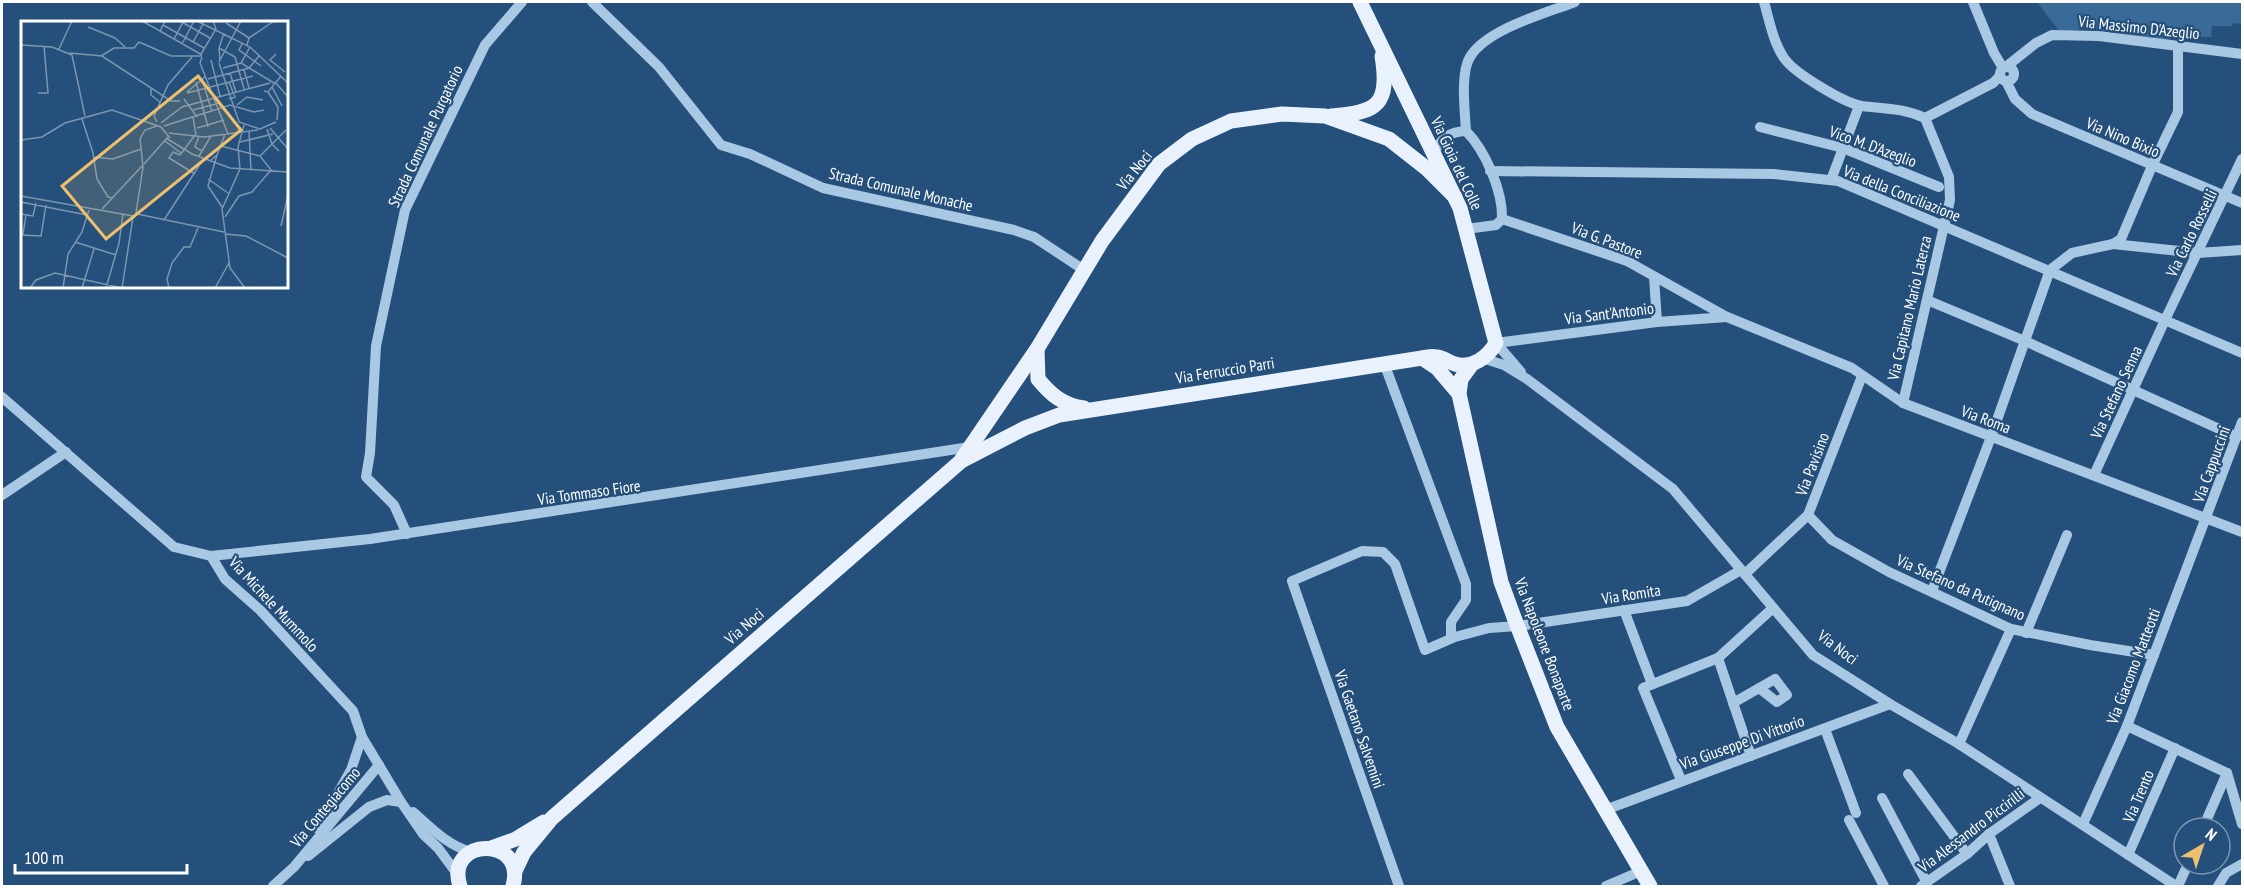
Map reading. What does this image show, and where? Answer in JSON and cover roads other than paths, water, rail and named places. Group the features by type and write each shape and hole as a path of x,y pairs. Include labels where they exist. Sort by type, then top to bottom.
{"main road":[{"path":"1325,116 1356,114 1373,107 1384,95 1385,76 1379,38 1360,2"},
{"name":"Via Gioia del Colle","path":"1379,38 1455,197 1466,229 1496,343"},
{"name":"Via Noci","path":"514,882 524,852 552,818 960,462 1036,349 1102,241 1159,164 1192,140 1231,121 1282,114 1325,116 1389,140 1426,168 1455,197"},
{"path":"1459,394 1461,379 1477,361 1492,350 1496,343"},
{"path":"1036,349 1038,379 1049,392 1071,406 1091,410"},
{"name":"Via Ferruccio Parri","path":"960,462 1059,415 1422,358 1437,357 1463,366 1477,361"},
{"name":"Via Napoleone Bonaparte","path":"1422,358 1437,368 1459,394 1501,582 1557,727 1650,886"},
{"name":"Via Noci","path":"471,852 516,839 552,818"},
{"path":"491,848 509,859 514,882"},
{"path":"458,882 462,862 471,852"}],"street":[{"name":"Strada Comunale Purgatorio","path":"407,534 394,505 366,477 372,434 376,346 388,284 405,210 485,45 522,2"},
{"name":"Strada Comunale Monache","path":"592,2 659,67 721,145 750,154 823,188 1014,230 1034,237 1084,270"},
{"path":"1466,229 1496,225 1502,219 1502,208 1490,171 1478,143 1466,130 1464,87 1469,58 1480,46 1500,32 1575,2"},
{"path":"1764,2 1774,36 1784,58 1815,84 1859,106 1909,111 1925,118"},
{"name":"Via Nino Bixio","path":"1973,2 2015,99 2032,114 2242,203"},
{"name":"Via Massimo D'Azeglio","path":"1925,118 1993,83 2036,43 2052,35 2099,36 2242,54"},
{"path":"2113,244 2121,239 2178,112 2178,46"},
{"path":"1831,180 1859,106"},
{"name":"Via Capitano Mario Laterza","path":"1903,403 1950,200 1949,177 1925,118"},
{"name":"Vico M. D'Azeglio","path":"1760,127 1843,148 1940,187"},
{"path":"1433,154 1445,135 1466,130"},
{"name":"Via Carlo Rosselli","path":"2165,320 2242,159"},
{"name":"Via della Conciliazione","path":"1490,171 1774,174 1838,181 2242,353"},
{"name":"Via G. Pastore","path":"1502,219 1627,261 1727,317"},
{"path":"1932,591 1991,437 2050,270 2072,253 2113,244 2198,253 2242,250"},
{"path":"1654,276 1657,322"},
{"path":"1927,300 2237,437"},
{"name":"Via Sant'Antonio","path":"1496,343 1657,322 1727,317"},
{"name":"Via Roma","path":"1727,317 1852,368 1903,403 2208,517 2242,532"},
{"name":"Via Stefano Senna","path":"2094,475 2165,320"},
{"name":"Via Noci","path":"1496,343 1527,379"},
{"name":"Via Noci","path":"1477,361 1504,365 1527,379 1672,489 1813,655 1959,744 2177,886"},
{"path":"1384,363 1466,584 1466,600 1451,621 1451,638"},
{"name":"Via Pavisino","path":"1743,572 1808,514 1862,376"},
{"name":"Via Michele Mummolo","path":"2,398 174,547 211,556 225,579 260,610 353,711 362,736 401,802 423,834 438,848 458,882"},
{"name":"Via Cappuccini","path":"2208,517 2242,422"},
{"name":"Via Tommaso Fiore","path":"211,556 407,534 970,447"},
{"path":"2,494 66,452"},
{"name":"Via Stefano da Putignano","path":"1808,514 1832,540 1889,572 2011,629 2154,655"},
{"name":"Via Giacomo Matteotti","path":"2083,824 2127,726 2208,517"},
{"path":"2026,633 2067,536"},
{"name":"Via Romita","path":"1292,581 1362,551 1383,552 1395,564 1425,650 1451,638 1489,628 1518,626 1687,601 1743,572"},
{"name":"Via Gaetano Salvemini","path":"1292,581 1399,886"},
{"path":"1648,686 1718,658 1773,608"},
{"path":"1624,610 1681,780"},
{"path":"1959,744 2011,629"},
{"path":"1718,658 1751,756"},
{"path":"1733,703 1759,688"},
{"name":"Via Giuseppe Di Vittorio","path":"1605,810 1890,704"},
{"path":"2127,726 2227,773 2242,824"},
{"path":"1825,729 1852,817 1884,886"},
{"name":"Via Contegiacomo","path":"294,867 341,792 362,736"},
{"name":"Via Trento","path":"2128,855 2175,748"},
{"name":"Via Contegiacomo","path":"294,867 379,765"},
{"path":"2208,816 2227,773"},
{"path":"1908,774 1967,854"},
{"path":"1882,798 1924,885"},
{"name":"Via Alessandro Piccirilli","path":"1924,885 2040,798"},
{"name":"Via Contegiacomo","path":"273,886 369,807 387,800 401,802"},
{"name":"Via Michele Mummolo","path":"401,802 445,841 459,849 471,852"},
{"path":"1989,834 2010,886"},
{"path":"2218,886 2226,873 2242,864"},
{"path":"1606,886 1641,872"}]}
